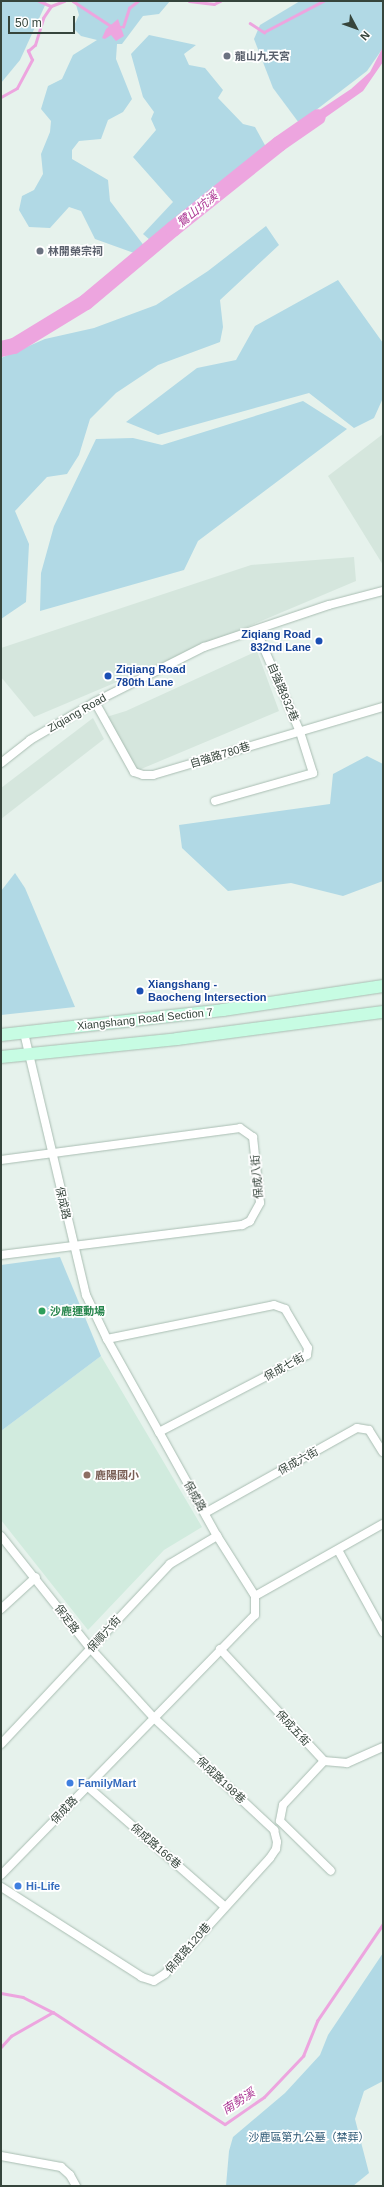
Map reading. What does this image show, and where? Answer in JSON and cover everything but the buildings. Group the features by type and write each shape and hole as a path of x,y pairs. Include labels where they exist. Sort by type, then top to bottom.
{"main road":[{"name":"Xiangshang Road Section 7","path":"1,1035 224,1010 383,986"},
{"name":"Xiangshang Road Section 7","path":"1,1057 177,1039 383,1012"}],"street":[{"name":"Ziqiang Road","path":"1,763 30,740 94,702 204,647 330,605 383,591"},
{"name":"自強路832巷","path":"215,801 312,773 300,732 256,630"},
{"name":"自強路780巷","path":"94,702 134,772 143,775 153,775 383,706"},
{"name":"保成路","path":"1,1875 153,1717 255,1615 255,1596 217,1536 107,1339 86,1295 73,1247 24,1032"},
{"name":"保成八街","path":"1,1160 240,1128 253,1137 260,1203 250,1221 242,1225 1,1255"},
{"name":"保成七街","path":"107,1339 274,1305 285,1309 308,1348 308,1355 159,1432"},
{"name":"保成六街","path":"205,1513 357,1428 368,1430 383,1452"},
{"path":"255,1596 383,1524"},
{"name":"保定路","path":"1,1536 36,1577 91,1649 153,1717"},
{"name":"保順六街","path":"1,1744 170,1564 217,1536"},
{"path":"338,1550 382,1628"},
{"path":"1,1610 36,1577"},
{"name":"保成五街","path":"220,1650 324,1760"},
{"name":"保成路198巷","path":"153,1717 274,1830 276,1849"},
{"path":"331,1871 280,1821 283,1805 324,1760 347,1763 383,1747"},
{"name":"保成路166巷","path":"87,1786 224,1906"},
{"name":"保成路120巷","path":"1,1888 142,1977 154,1981 165,1974 276,1849"},
{"path":"1,2156 61,2168 70,2175 76,2186"}],"shaded area":[{"path":"118,19 124,36 116,41 111,35 105,39 102,38 106,29"},
{"path":"383,47 383,62 363,91 312,127 300,130 318,111 351,89 370,72"},
{"path":"383,434 383,565 328,476"},
{"path":"354,557 356,581 34,717 1,677 1,648 251,565"},
{"path":"257,651 279,711 134,772 103,718 126,711"},
{"path":"93,718 104,739 1,819 1,788"},
{"name":"鹿陽國小","path":"101,1356 202,1527 164,1550 88,1630 1,1520 1,1431"}],"green space":[{"path":"1,1 47,1 20,60 1,83"},
{"path":"75,1 170,1 159,14 143,16 122,44 117,44 116,59 132,99 123,112 108,120 101,139 79,141 72,150 72,159 108,180 110,201 145,247 134,253 95,239 81,211 69,207 50,228 29,227 19,210 22,196 34,190 43,174 41,154 50,132 51,121 41,109 48,86 62,79 73,55 97,40 81,36 73,28 79,15"},
{"path":"300,1 383,1 383,48 367,71 299,123 273,88 254,39 260,25"},
{"path":"149,35 196,45 184,54 189,65 205,68 223,90 218,98 243,124 255,127 266,147 150,240 143,234 173,202 133,157 156,130 151,119 154,112 143,97 131,54"},
{"path":"266,226 279,245 220,300 223,327 220,342 158,365 116,393 90,419 79,455 67,474 47,477 15,511 29,544 26,602 1,619 1,358 45,339 94,328 156,305 208,271"},
{"path":"338,280 383,343 383,398 374,418 354,428 309,393 158,435 126,422 197,368 236,360 255,326"},
{"path":"303,401 347,429 198,541 184,570 40,611 41,573 54,526 96,439 133,438 162,445"},
{"path":"367,756 383,764 383,881 343,896 291,883 228,891 182,848 179,825 330,804 333,774"},
{"path":"15,873 25,888 75,1007 1,1015 1,891"},
{"name":"沙鹿運動場","path":"60,1257 101,1356 1,1431 1,1265"},
{"name":"沙鹿區第九公墓（禁葬）","path":"383,1953 383,2081 364,2091 355,2119 369,2173 353,2186 226,2186 229,2151 233,2137 285,2093 320,2055 328,2035"}],"waterway":[{"path":"39,1 51,6"},
{"path":"1,97 17,88 32,60 28,51 35,45 43,18 51,6 64,1"},
{"path":"73,1 111,26"},
{"path":"118,27 123,27 129,8 138,1"},
{"path":"189,1 214,4 220,1"},
{"path":"250,23 264,32 323,1"},
{"name":"鷺山坑溪","path":"1,349 14,346 86,302 173,229 279,144 318,117"},
{"name":"南勢溪","path":"1,1993 23,1997 53,2012 225,2124 264,2097 303,2056 317,2021 383,1924"},
{"path":"1,2047 11,2036 53,2012"}],"place":[{"name":"龍山九天宮","path":"227,56"},
{"name":"林開榮宗祠","path":"40,251"},
{"name":"Ziqiang Road 832nd Lane","path":"319,641"},
{"name":"Ziqiang Road 780th Lane","path":"108,676"},
{"name":"Xiangshang - Baocheng Intersection","path":"140,991"},
{"name":"沙鹿運動場","path":"42,1311"},
{"name":"鹿陽國小","path":"87,1475"},
{"name":"FamilyMart","path":"70,1783"},
{"name":"Hi-Life","path":"18,1886"}]}
